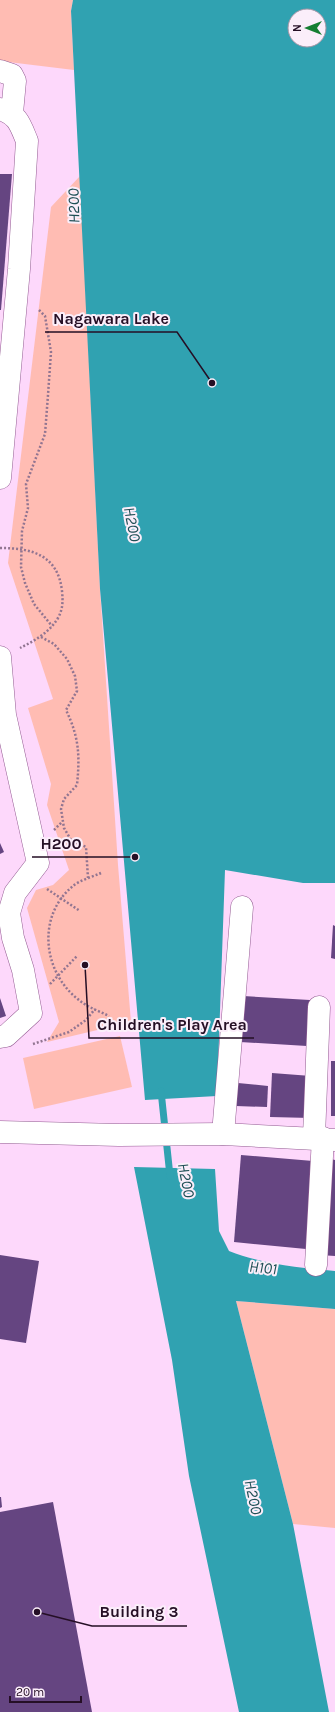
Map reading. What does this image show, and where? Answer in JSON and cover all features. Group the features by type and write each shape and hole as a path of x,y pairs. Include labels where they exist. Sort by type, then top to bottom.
{"street":[{"path":"0,71 12,75 15,81 6,111 20,124 27,141 18,291 5,382 0,477"},
{"path":"0,658 5,715 38,863 16,893 9,913 13,938 23,970 31,1013 6,1034"},
{"path":"223,1134 242,906"},
{"path":"316,1265 324,1138 319,1006"},
{"path":"0,1132 120,1135 223,1134 324,1138"}],"path":[{"path":"18,291 45,316 50,352 45,434 26,484 28,508 22,531 21,567 25,583 34,604 52,626"},
{"path":"0,548 21,548 41,554 54,567 61,581 63,605 58,618 41,637 0,658"},
{"path":"41,637 54,644 67,659 75,676 77,692 66,710 74,728 78,749 77,784 64,799 61,809 64,828 71,840 86,847 88,878"},
{"path":"101,873 73,885 61,898 49,927 48,946 51,961 57,976 79,1001 109,1016"},
{"path":"28,876 80,911"},
{"path":"30,1005 77,956"},
{"path":"6,1034 34,1044 69,1032 86,1020 95,1009"}],"shaded area":[{"path":"0,0 73,0 71,11 74,70 0,61"},
{"path":"80,176 100,589 118,865 131,1022 47,1042 59,1022 27,908 36,890 53,885 69,870 47,805 51,784 28,708 53,699 8,563 51,207"},
{"path":"120,1036 132,1087 34,1109 23,1058"},
{"path":"236,1301 335,1309 335,1528 293,1524"}],"water":[{"path":"73,0 335,0 335,883 303,883 225,870 217,1096 145,1100 100,589 71,11"},
{"name":"H101","path":"134,1167 215,1169 219,1231 229,1251 268,1262 295,1267 335,1271 335,1309 236,1301 293,1524 329,1712 239,1712 189,1476 172,1360"}],"building":[{"path":"0,174 12,174 1,310 0,310"},
{"path":"0,843 4,852 0,854"},
{"path":"333,925 335,926 335,959 331,958"},
{"path":"243,996 310,1000 307,1046 240,1042"},
{"path":"0,998 6,1016 0,1018"},
{"path":"331,1061 335,1061 335,1116 331,1116"},
{"path":"272,1073 311,1076 311,1118 270,1117"},
{"path":"238,1083 268,1086 267,1107 236,1106"},
{"path":"241,1155 313,1161 306,1249 234,1242"},
{"path":"331,1159 335,1160 335,1256 320,1255"},
{"path":"0,1255 39,1261 26,1343 0,1339"},
{"path":"0,1497 2,1507 0,1508"},
{"path":"53,1502 92,1712 0,1712 0,1512"}],"waterway":[{"name":"H200","path":"161,1091 170,1176"}],"place":[{"name":"Nagawara Lake","path":"212,383"},
{"name":"H200","path":"135,857"},
{"name":"Children's Play Area","path":"85,965"},
{"name":"Building 3","path":"37,1612"}]}
